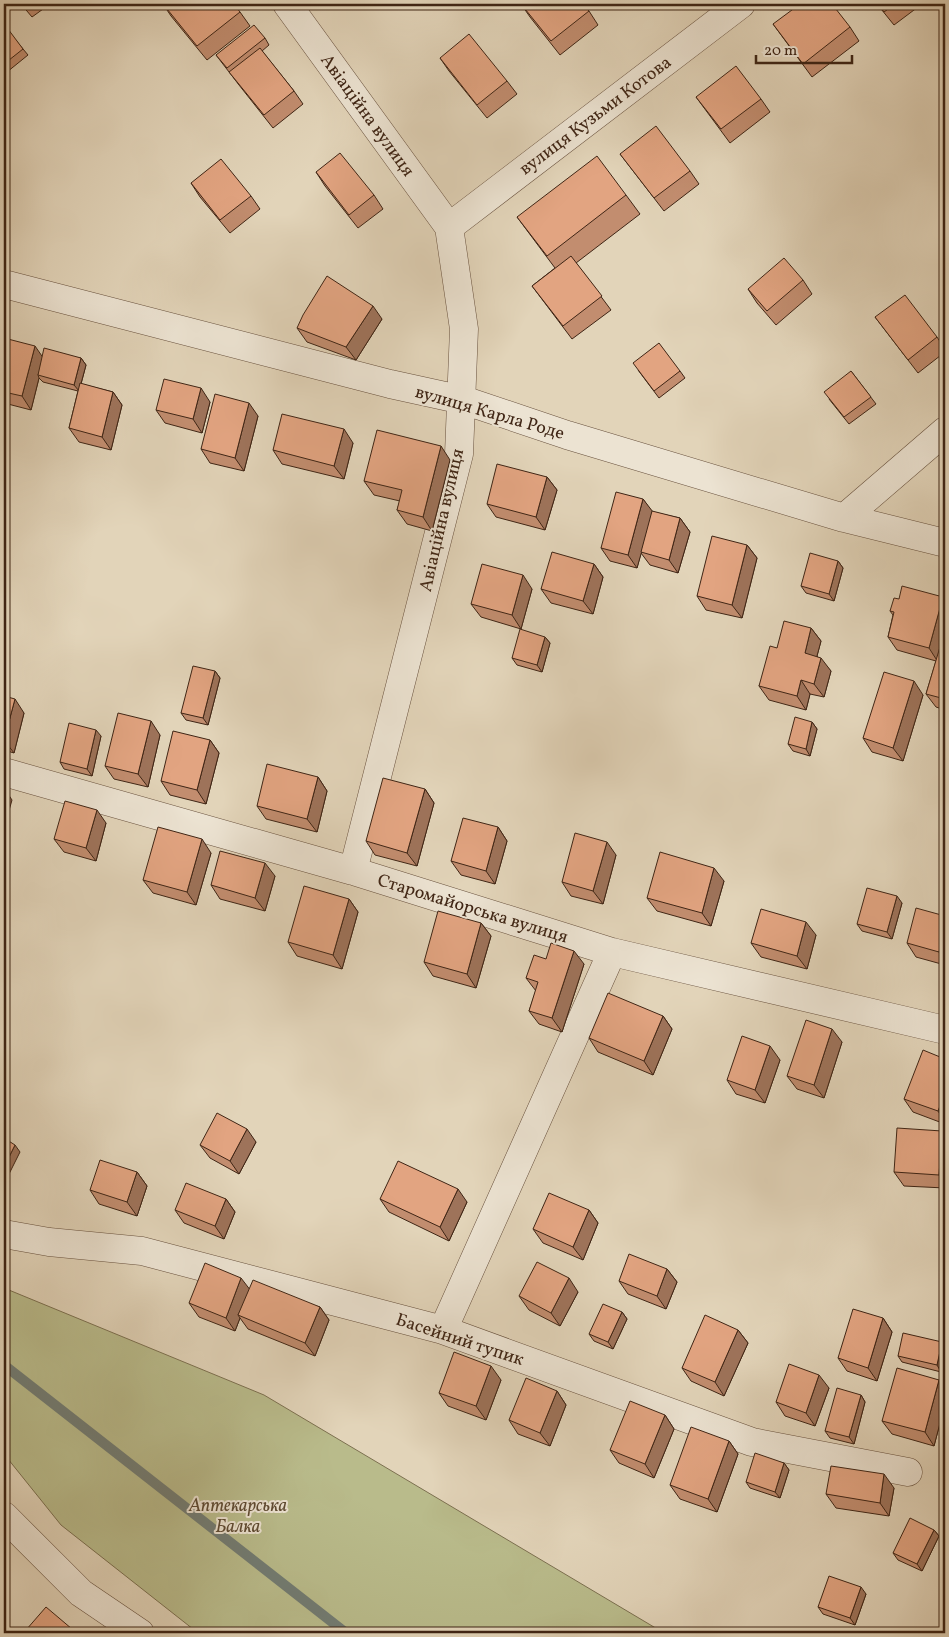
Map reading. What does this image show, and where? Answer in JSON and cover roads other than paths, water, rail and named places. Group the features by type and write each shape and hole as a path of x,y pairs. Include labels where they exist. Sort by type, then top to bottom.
{"street":[{"name":"Авіаційна вулиця","path":"287,4 449,227 464,329 463,400 459,454 353,871"},
{"name":"вулиця Кузьми Котова","path":"449,227 741,4"},
{"name":"вулиця Карла Роде","path":"4,284 390,384 463,400 567,434 844,518 945,543"},
{"path":"844,518 945,431"},
{"name":"Старомайорська вулиця","path":"4,772 353,871 612,952 945,1030"},
{"path":"443,1330 612,952"},
{"name":"Басейний тупик","path":"4,1234 49,1242 142,1251 443,1330 752,1442 908,1472"},
{"path":"4,1516 81,1593 140,1633"}],"waterway":[{"path":"4,1365 346,1633"}],"park label":[{"name":"Аптекарська Балка","path":"238,1515"}]}
